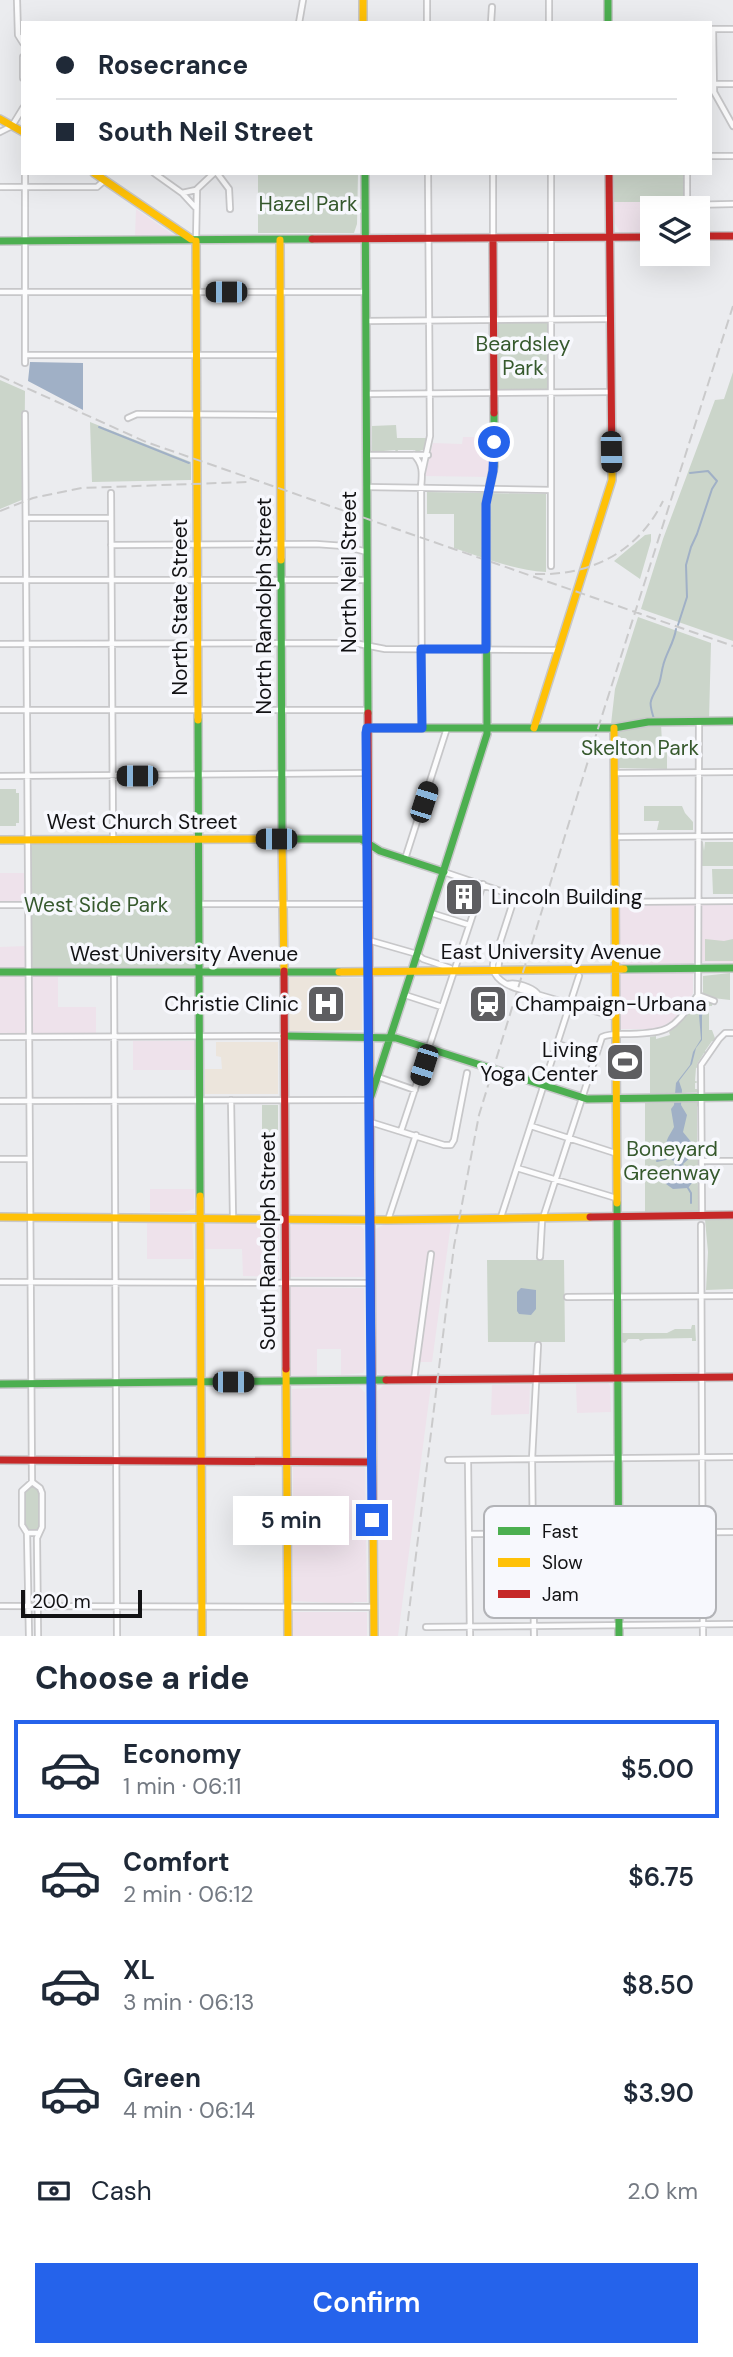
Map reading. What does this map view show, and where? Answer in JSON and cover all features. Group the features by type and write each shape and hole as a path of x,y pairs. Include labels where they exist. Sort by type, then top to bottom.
{"main road":[{"path":"363,0 363,21"},
{"path":"608,0 608,21"},
{"path":"0,119 21,131"},
{"path":"97,175 177,231 196,241"},
{"name":"North Neil Street","path":"365,175 366,774 374,1636"},
{"path":"534,728 610,487 609,175"},
{"path":"710,236 733,236"},
{"path":"0,241 640,237"},
{"name":"North Randolph Street","path":"280,240 284,971"},
{"path":"370,1100 488,728 486,504 494,466 493,240"},
{"name":"North State Street","path":"196,241 202,1636"},
{"path":"367,728 614,728 644,722 733,721"},
{"path":"614,728 617,1506"},
{"name":"West Church Street","path":"0,840 355,838 380,851 444,872"},
{"name":"East University Avenue","path":"369,970 733,968"},
{"name":"West University Avenue","path":"0,972 369,970"},
{"name":"South Randolph Street","path":"284,971 288,1636"},
{"path":"284,1036 391,1037 582,1098 733,1097"},
{"path":"0,1217 388,1220 733,1216"},
{"path":"0,1384 733,1377"},
{"path":"0,1460 372,1462"},
{"path":"618,1618 618,1636"}],"street":[{"path":"18,0 18,36 21,40"},
{"path":"299,21 303,0"},
{"path":"427,0 427,21"},
{"path":"549,0 549,21"},
{"path":"491,21 492,6"},
{"path":"733,29 712,29 712,84 733,126"},
{"path":"712,84 733,84"},
{"path":"0,132 12,126 21,111"},
{"path":"712,156 733,156"},
{"path":"25,175 25,363"},
{"path":"157,175 182,193 195,207"},
{"path":"182,193 197,189 214,175"},
{"path":"218,175 229,189 229,209"},
{"path":"422,728 421,488 422,473 428,455 430,394 428,175"},
{"path":"493,175 493,240"},
{"path":"551,175 551,566"},
{"path":"687,175 687,196"},
{"path":"0,187 97,187 105,180"},
{"path":"196,241 197,189"},
{"path":"710,206 733,204"},
{"path":"0,292 366,292"},
{"path":"366,321 611,319"},
{"path":"25,355 280,355"},
{"path":"366,394 611,392"},
{"path":"25,414 32,1482 42,1491 42,1527 38,1533 38,1636"},
{"path":"128,418 137,414 281,415"},
{"path":"414,455 419,461 422,473"},
{"path":"366,456 428,455"},
{"path":"366,487 551,490"},
{"path":"111,493 113,839"},
{"path":"26,519 111,519"},
{"path":"111,545 344,546 366,552"},
{"path":"0,580 367,580"},
{"path":"0,644 282,644 367,645 385,649 558,650"},
{"path":"0,710 367,710"},
{"path":"540,1257 543,1217 602,1037 615,1034 654,1034 667,1030 677,1022 698,995 699,722"},
{"path":"405,859 447,728"},
{"path":"614,773 733,772"},
{"path":"0,776 366,774"},
{"path":"614,836 733,836"},
{"path":"444,872 515,896 494,957 495,970 507,985 615,1017"},
{"path":"401,1131 483,884"},
{"path":"614,902 733,901"},
{"path":"198,905 368,904"},
{"path":"0,905 28,905"},
{"path":"430,913 469,925"},
{"path":"368,940 417,954 423,959 454,970"},
{"path":"114,972 117,1636"},
{"path":"501,1217 579,976"},
{"path":"405,995 442,1007"},
{"path":"698,995 714,1001"},
{"path":"702,1215 701,1065 719,1039 725,1034 733,1033"},
{"path":"0,1037 284,1036"},
{"path":"558,1044 595,1056"},
{"path":"370,1122 451,1145 467,1073"},
{"path":"378,1077 415,1090"},
{"path":"230,1100 233,1218"},
{"path":"0,1101 370,1100"},
{"path":"531,1126 615,1153"},
{"path":"388,1220 415,1135"},
{"path":"0,1159 30,1159"},
{"path":"702,1161 733,1161"},
{"path":"517,1168 615,1198"},
{"path":"701,1225 702,1506"},
{"path":"414,1380 431,1254"},
{"path":"0,1282 370,1283"},
{"path":"567,1297 733,1296"},
{"path":"533,1506 532,1459 538,1345"},
{"path":"448,1460 733,1457"},
{"path":"468,1460 470,1636"},
{"path":"29,1636 27,1533 22,1525 22,1494 23,1488 32,1482"},
{"path":"27,1533 38,1533"},
{"path":"469,1534 484,1534"},
{"path":"0,1606 374,1607"},
{"path":"534,1618 534,1636"},
{"path":"703,1618 703,1636"},
{"path":"426,1627 733,1624"}],"shaded area":[{"path":"612,202 640,202 640,232 620,232 614,222"},
{"path":"136,209 175,236 135,236"},
{"path":"463,437 490,437 489,477 425,476 433,443 462,444"},
{"path":"0,873 26,873 26,901 0,903"},
{"path":"617,904 733,904 733,963 693,962 693,993 689,1001 679,1016 659,1029 619,1029"},
{"path":"26,946 25,977 58,977 58,1007 96,1007 96,1034 0,1034 0,947"},
{"name":"Christie Clinic","path":"289,977 362,978 362,1030 289,1031"},
{"path":"133,1041 196,1041 197,1070 133,1070"},
{"name":"Christie Clinic","path":"216,1042 278,1042 278,1094 205,1094 205,1069 222,1069 221,1057 216,1056"},
{"path":"150,1189 194,1189 194,1209 184,1212 150,1212"},
{"path":"147,1223 192,1223 194,1259 147,1259"},
{"path":"451,1223 432,1362 418,1362 434,1252 428,1252 411,1375 380,1375 376,1371 376,1229 383,1225"},
{"path":"205,1224 279,1224 279,1277 243,1276 242,1249 205,1249"},
{"path":"293,1224 361,1226 364,1230 364,1277 290,1277 290,1227"},
{"path":"290,1287 364,1288 363,1373 341,1375 341,1349 317,1349 317,1376 291,1375"},
{"path":"608,1383 611,1412 577,1413 576,1384"},
{"path":"530,1384 529,1414 491,1415 492,1385"},
{"path":"384,1385 431,1385 398,1636 380,1636 376,1392"},
{"path":"359,1386 365,1393 365,1457 292,1456 292,1389"},
{"path":"293,1465 361,1465 365,1468 367,1602 353,1604 293,1601"},
{"path":"293,1612 367,1612 367,1636 293,1636"}],"green space":[{"name":"Hazel Park","path":"258,175 358,175 357,224 354,233 258,233"},
{"path":"612,175 683,175 683,196 640,196 640,202 612,202"},
{"name":"Beardsley Park","path":"551,320 551,391 495,391 495,321"},
{"path":"733,372 733,641 641,609 663,539 715,400 724,399"},
{"path":"0,380 25,391 24,499 0,509"},
{"path":"90,422 191,462 191,480 92,482"},
{"path":"396,425 397,438 427,438 426,449 416,452 372,452 372,426"},
{"path":"427,492 546,494 546,572 511,566 454,548 454,514 427,514"},
{"path":"651,534 640,579 614,561 645,535"},
{"path":"638,617 711,643 709,720 650,719 611,724 615,689"},
{"name":"Skelton Park","path":"661,724 662,743 667,744 667,769 618,768 617,734 620,730"},
{"path":"0,789 16,789 16,793 19,793 19,823 16,823 16,826 0,826"},
{"path":"644,806 682,806 693,822 693,830 657,830 659,821 644,821"},
{"path":"701,842 704,851 705,842 733,842 733,866 702,866"},
{"name":"West Side Park","path":"31,843 195,843 195,971 163,968 32,968"},
{"path":"712,869 733,869 733,894 713,894"},
{"path":"705,939 733,939 733,961 705,961"},
{"name":"Boneyard Greenway","path":"730,973 730,1000 713,998 712,1006 709,1006 709,1030 712,1030 716,1041 712,1041 705,1051 707,1053 704,1053 697,1064 699,1067 696,1068 695,1081 699,1082 695,1083 695,1089 699,1089 698,1092 650,1095 650,1037 656,1036 656,1039 670,1035 669,1032 703,994 703,976"},
{"name":"Boneyard Greenway","path":"695,1100 700,1103 697,1107 697,1154 700,1156 700,1168 697,1168 700,1210 645,1213 645,1102"},
{"path":"262,1105 278,1105 278,1136 262,1136"},
{"path":"705,1220 733,1220 733,1289 706,1290 708,1252"},
{"path":"487,1260 564,1260 565,1342 488,1342"},
{"path":"692,1325 695,1325 696,1341 692,1341 692,1338 640,1341 628,1339 625,1343 619,1341 621,1333 667,1333 675,1329 691,1329"},
{"path":"31,1486 40,1492 41,1526 36,1532 28,1532 23,1525 23,1491"}],"water":[{"path":"30,362 83,363 83,410 28,381"},
{"path":"704,1006 702,1040 696,1048 692,1064 679,1081 682,1090 681,1105 687,1115 683,1132 692,1143 692,1156 683,1164 692,1178 692,1183 688,1188 673,1189 665,1180 675,1166 674,1161 669,1159 667,1146 674,1127 671,1109 674,1105 676,1083 690,1065 693,1052 701,1039 699,1015"},
{"path":"521,1288 536,1290 536,1309 531,1315 519,1314 517,1311 517,1292"}],"waterway":[{"path":"99,427 189,463"},
{"path":"678,625 687,597 686,565 717,481 708,471 690,473"},
{"path":"654,719 651,700 676,629"},
{"path":"657,1161 666,1159"},
{"path":"688,1188 691,1203"}],"railway":[{"path":"406,1636 454,1246 479,1115 600,722 733,306"},
{"path":"0,376 146,442 733,646"},
{"path":"0,511 33,498 82,488 247,482"},
{"path":"535,574 575,571 611,557 640,534 663,501"}],"traffic: fast":[{"path":"608,0 608,21"},
{"path":"365,175 368,713"},
{"path":"0,241 312,239"},
{"path":"412,970 487,734 486,504 494,466 494,413"},
{"path":"281,560 282,839 361,839 380,851 444,872"},
{"path":"198,720 200,1196"},
{"path":"367,728 614,728 648,722 733,721"},
{"path":"624,969 733,968"},
{"path":"371,1096 412,970"},
{"path":"0,972 339,972"},
{"path":"284,1036 396,1038 587,1099 733,1097"},
{"path":"617,1203 618,1506"},
{"path":"0,1384 386,1380"},
{"path":"619,1618 619,1636"}],"traffic: slow":[{"path":"363,0 363,21"},
{"path":"0,119 21,131"},
{"path":"97,175 191,239"},
{"path":"280,240 281,560"},
{"path":"196,241 198,720"},
{"path":"534,728 612,480 612,468"},
{"path":"614,728 617,1203"},
{"path":"0,840 282,839 284,971"},
{"path":"339,972 624,969"},
{"path":"200,1196 202,1636"},
{"path":"0,1217 388,1220 590,1217"},
{"path":"286,1369 288,1636"},
{"path":"373,1515 374,1636"}],"traffic: jam":[{"path":"609,175 612,468"},
{"path":"710,236 733,236"},
{"path":"312,239 640,237"},
{"path":"493,240 494,413"},
{"path":"368,713 369,970"},
{"path":"369,970 373,1515"},
{"path":"284,971 286,1369"},
{"path":"590,1217 733,1215"},
{"path":"386,1380 733,1377"},
{"path":"0,1460 372,1462"}],"place":[{"name":"Lincoln Building","path":"464,897"},
{"name":"Christie Clinic","path":"326,1004"},
{"name":"Champaign-Urbana","path":"488,1004"},
{"name":"Living Yoga Center","path":"625,1062"}],"route":[{"path":"372,1520 366,733 367,728 422,728 421,649 486,649 486,504 492,479 494,442"}]}
